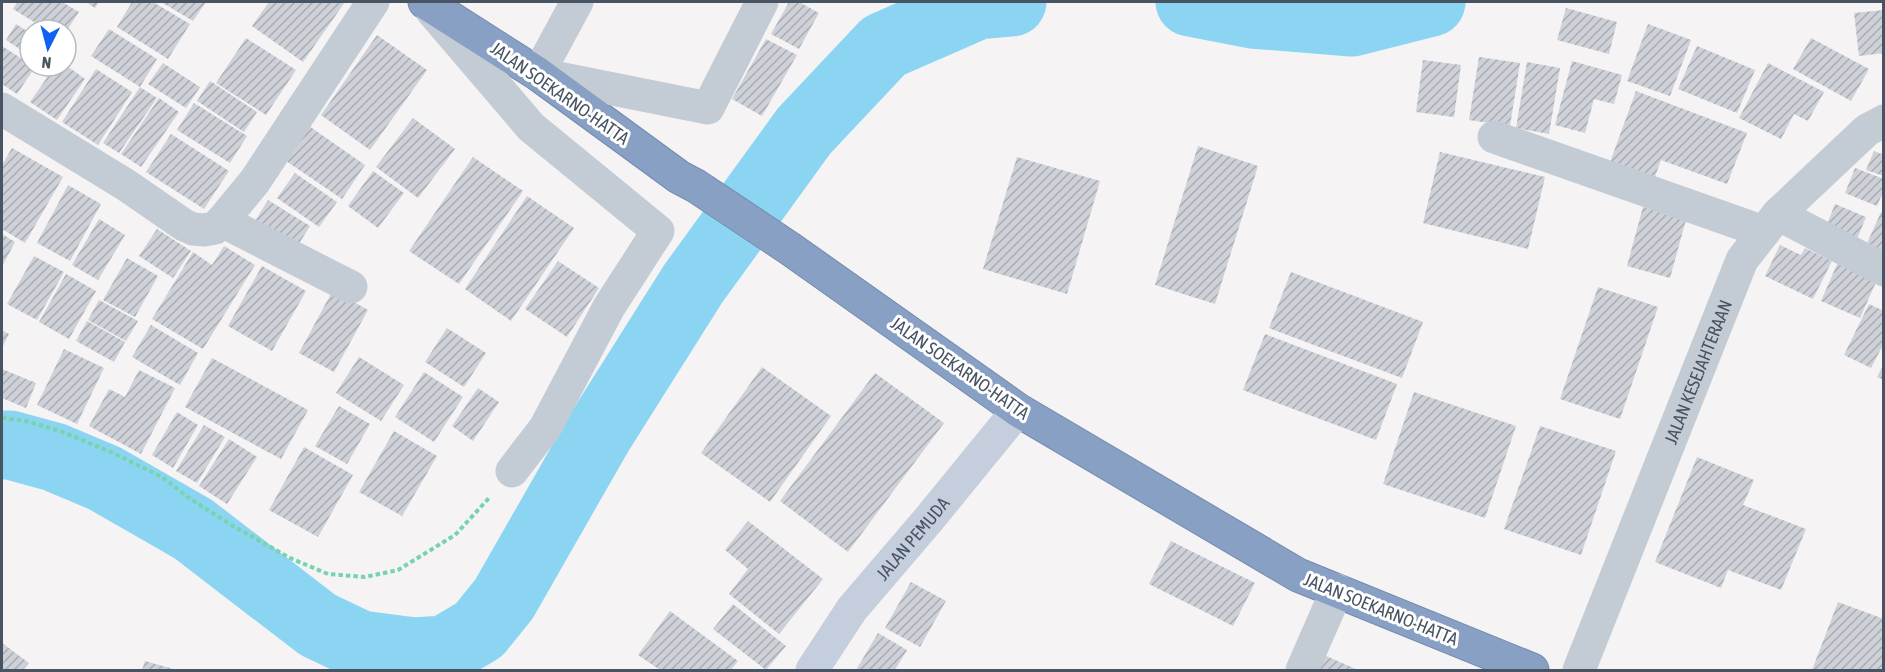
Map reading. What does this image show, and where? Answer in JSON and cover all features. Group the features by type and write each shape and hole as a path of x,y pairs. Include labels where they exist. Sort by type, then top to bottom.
{"highway":[{"name":"JALAN SOEKARNO-HATTA","path":"424,2 538,74 679,177 789,248 1018,410 1298,575 1532,670"}],"street":[{"path":"2,109 126,185 184,225 193,229 215,228 255,180 373,2"},
{"path":"424,2 531,127 658,231 609,307 545,428 512,471"},
{"path":"577,2 538,74 708,108 762,2"},
{"name":"JALAN KESEJAHTERAAN","path":"1579,670 1742,260 1771,223 1867,130 1884,121"},
{"path":"1494,137 1771,223 1884,270"},
{"path":"222,221 351,286"},
{"name":"JALAN PEMUDA","path":"812,670 852,609 1018,410"},
{"path":"1302,670 1337,590"}],"path":[{"path":"2,418 26,421 60,431 111,452 162,477 189,498 233,526 290,558 327,574 365,577 398,570 455,535 512,471"}],"building":[{"path":"17,2 62,2 79,12 75,18 28,18 13,9"},
{"path":"86,2 99,2 95,8"},
{"path":"132,2 153,2 190,24 168,59 117,27"},
{"path":"161,2 206,2 193,21"},
{"path":"269,2 345,2 303,62 252,26"},
{"path":"789,2 799,2 819,13 799,49 771,34"},
{"path":"1566,8 1617,22 1609,54 1557,40"},
{"path":"1884,10 1884,53 1859,56 1854,13"},
{"path":"16,24 18,25 18,48 6,40"},
{"path":"1648,24 1691,40 1670,96 1627,81"},
{"path":"109,29 157,59 140,87 91,56"},
{"path":"377,35 427,70 370,150 321,115"},
{"path":"246,38 296,70 266,115 216,83"},
{"path":"1811,38 1869,69 1851,101 1793,69"},
{"path":"766,39 797,55 762,116 732,99"},
{"path":"2,46 18,56 18,78 28,78 17,94 2,84"},
{"path":"1697,46 1755,70 1737,113 1678,89"},
{"path":"1479,57 1520,63 1510,126 1469,120"},
{"path":"1423,60 1461,65 1454,117 1416,112"},
{"path":"1572,61 1622,75 1614,104 1594,99 1585,133 1555,125"},
{"path":"1527,62 1560,68 1549,134 1516,128"},
{"path":"163,63 200,87 186,108 148,84"},
{"path":"1768,63 1824,92 1808,121 1794,114 1781,139 1739,118"},
{"path":"96,69 132,92 98,145 62,122"},
{"path":"78,74 85,79 57,120 30,102 47,78 78,78"},
{"path":"210,81 257,112 244,132 197,101"},
{"path":"140,87 157,98 119,153 103,143"},
{"path":"1636,91 1747,133 1727,184 1661,160 1653,182 1609,165"},
{"path":"159,98 179,112 141,167 121,154"},
{"path":"194,103 247,136 230,163 177,130"},
{"path":"413,118 455,149 418,198 376,167"},
{"path":"309,126 365,165 342,199 286,161"},
{"path":"171,134 229,171 204,209 146,172"},
{"path":"1198,146 1258,166 1215,304 1155,285"},
{"path":"12,148 63,177 25,243 2,229 2,165"},
{"path":"1874,151 1884,155 1884,176 1866,170"},
{"path":"1440,152 1545,177 1528,249 1423,223"},
{"path":"473,157 523,191 459,284 409,251"},
{"path":"1017,157 1100,181 1067,294 983,269"},
{"path":"1855,168 1884,179 1884,190 1877,206 1845,193"},
{"path":"373,171 404,193 378,228 348,206"},
{"path":"295,173 337,202 319,227 277,198"},
{"path":"68,185 101,204 70,261 37,243"},
{"path":"527,196 574,228 511,321 465,289"},
{"path":"268,200 310,226 287,263 245,237"},
{"path":"1835,204 1866,217 1855,244 1824,232"},
{"path":"1643,207 1686,220 1670,278 1627,266"},
{"path":"1881,212 1884,213 1884,258 1864,250"},
{"path":"99,219 125,235 98,280 72,265"},
{"path":"157,229 191,251 173,278 139,256"},
{"path":"2,234 15,242 2,267"},
{"path":"1780,245 1801,255 1805,248 1832,261 1813,299 1765,276"},
{"path":"224,246 255,265 203,349 152,319 193,252 212,265"},
{"path":"34,256 64,272 37,320 7,304"},
{"path":"127,258 158,276 135,317 103,300"},
{"path":"558,261 599,288 567,337 525,309"},
{"path":"1838,262 1877,280 1860,318 1821,301"},
{"path":"262,266 306,291 272,351 228,326"},
{"path":"1291,272 1423,322 1402,378 1269,328"},
{"path":"66,274 96,291 69,339 39,322"},
{"path":"1598,287 1658,307 1620,419 1560,399"},
{"path":"333,290 368,310 334,372 299,353"},
{"path":"99,300 138,321 126,341 88,320"},
{"path":"1869,304 1884,311 1884,343 1871,368 1844,355"},
{"path":"87,321 125,342 114,362 76,341"},
{"path":"151,325 198,353 180,385 132,357"},
{"path":"447,328 486,353 464,387 425,362"},
{"path":"2,330 9,334 2,348"},
{"path":"1265,334 1397,384 1376,440 1243,390"},
{"path":"64,349 104,368 77,424 37,405"},
{"path":"359,357 404,385 381,421 336,393"},
{"path":"212,358 308,410 281,459 185,407"},
{"path":"1884,364 1884,380 1877,377"},
{"path":"762,367 831,416 770,502 701,453"},
{"path":"2,369 36,383 26,408 2,398"},
{"path":"139,370 175,388 141,454 89,426 109,389 125,397"},
{"path":"424,372 463,397 434,442 395,417"},
{"path":"875,373 944,423 848,552 780,501"},
{"path":"478,388 499,402 473,441 452,426"},
{"path":"1414,392 1516,426 1485,518 1383,484"},
{"path":"339,406 370,424 347,464 315,446"},
{"path":"177,412 198,425 173,468 152,455"},
{"path":"204,425 225,437 197,483 176,471"},
{"path":"1540,426 1616,451 1581,555 1504,529"},
{"path":"394,431 437,456 402,516 359,492"},
{"path":"229,439 257,457 227,504 199,486"},
{"path":"304,447 353,475 318,537 269,510"},
{"path":"1697,457 1754,480 1743,505 1806,529 1781,590 1728,570 1721,588 1655,562"},
{"path":"748,521 823,579 779,634 729,594 748,569 725,550"},
{"path":"1171,541 1255,583 1233,626 1149,584"},
{"path":"911,582 946,601 920,647 885,628"},
{"path":"1838,602 1884,619 1884,670 1812,670"},
{"path":"733,604 786,646 766,670 713,629"},
{"path":"670,611 738,661 731,670 660,670 638,655"},
{"path":"878,633 907,650 895,670 856,670"},
{"path":"2,643 29,663 23,670 2,670"},
{"path":"1324,655 1358,670 1317,670"},
{"path":"145,661 177,670 142,670"}],"waterway":[{"path":"2,445 54,457 104,478 193,529 318,625 360,645 414,652 445,650 479,630 504,599 599,433 693,284 804,131 884,46 978,5 1012,2"},
{"path":"1190,2 1252,14 1352,22 1431,2"}]}
